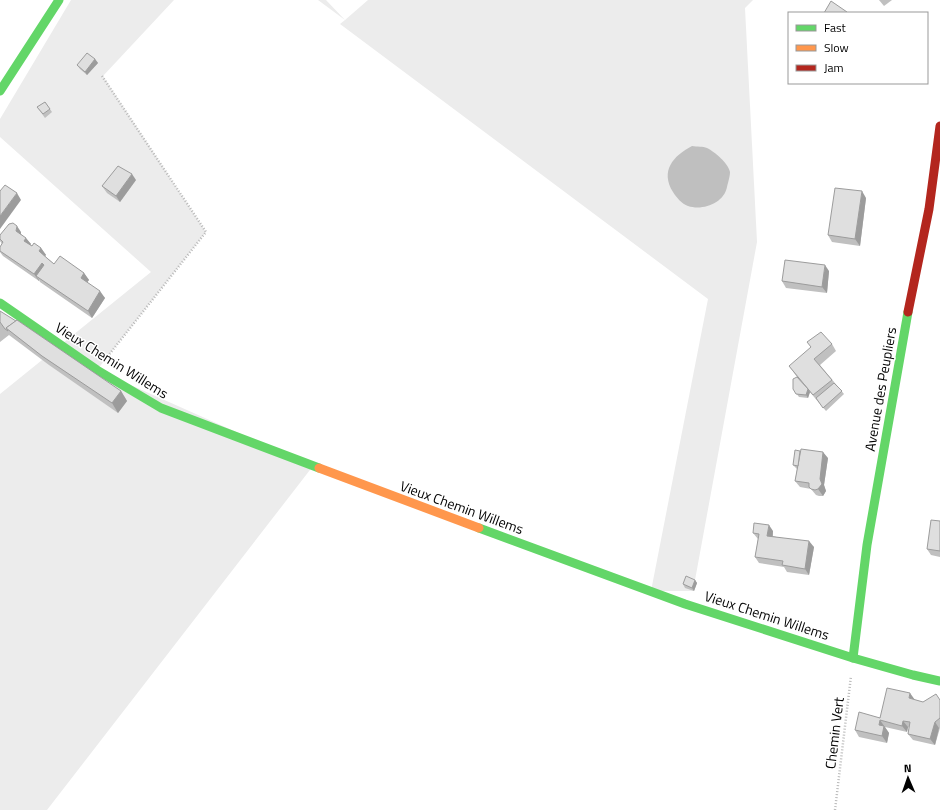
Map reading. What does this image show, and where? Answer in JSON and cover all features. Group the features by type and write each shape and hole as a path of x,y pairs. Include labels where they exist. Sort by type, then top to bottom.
{"street":[{"path":"0,91 59,0"},
{"name":"Avenue des Peupliers","path":"853,658 867,545 907,319 929,209 940,126"},
{"name":"Vieux Chemin Willems","path":"0,304 97,370 161,408 685,604 853,658 940,682"}],"path":[{"path":"97,370 206,232 102,76"},
{"name":"Chemin Vert","path":"835,810 853,658"}],"shaded area":[{"path":"71,0 174,0 103,76 206,232 97,370 313,466 47,810 0,810 0,394 151,272 0,137 0,119"},
{"path":"318,0 326,0 345,20"},
{"path":"368,0 753,0 745,8 757,242 693,591 651,591 708,299 340,24"},
{"path":"692,146 705,147 714,152 721,158 730,172 725,193 717,201 706,206 694,207 686,205 676,196 669,184 668,171 670,165 679,154"}],"building":[{"path":"831,1 847,12 825,12"},
{"path":"87,53 95,59 85,72 77,65"},
{"path":"45,102 50,109 43,114 37,107"},
{"path":"118,166 132,174 116,196 102,186"},
{"path":"5,185 17,193 0,216 0,191"},
{"path":"835,188 862,191 855,239 828,235"},
{"path":"13,223 17,226 16,231 26,238 24,241 32,246 34,243 41,248 39,251 54,264 60,256 84,273 81,278 100,291 88,311 36,276 44,265 42,263 34,274 0,251 0,247 3,242 0,239 0,235 9,224"},
{"path":"785,260 825,265 822,287 782,281"},
{"path":"0,311 16,321 6,328 8,331 0,322"},
{"path":"17,320 121,391 112,403 42,356 6,328"},
{"path":"821,332 832,344 814,359 832,380 813,395 789,366 811,347 807,342"},
{"path":"797,377 808,389 806,395 796,394 793,389 793,379"},
{"path":"834,383 842,391 823,408 816,398"},
{"path":"801,449 823,452 820,479 822,484 818,489 811,489 809,487 809,483 795,481"},
{"path":"795,450 800,451 798,466 793,465"},
{"path":"931,520 940,521 940,551 927,549"},
{"path":"754,523 769,525 767,536 809,541 805,569 782,565 783,561 755,557 759,534 753,533"},
{"path":"686,576 695,580 692,588 683,584"},
{"path":"887,688 910,693 909,698 923,702 936,694 940,700 940,718 935,722 930,739 908,734 910,722 903,721 902,726 880,720 879,725 884,726 882,736 855,730 859,712 880,718"}],"traffic: fast":[{"path":"0,91 59,0"},
{"path":"0,303 97,370 161,408 319,468"},
{"path":"853,658 867,545 908,312"},
{"path":"479,528 685,604 853,658 940,681"}],"traffic: slow":[{"path":"319,468 479,528"}],"traffic: jam":[{"path":"908,312 929,209 940,126"}]}
